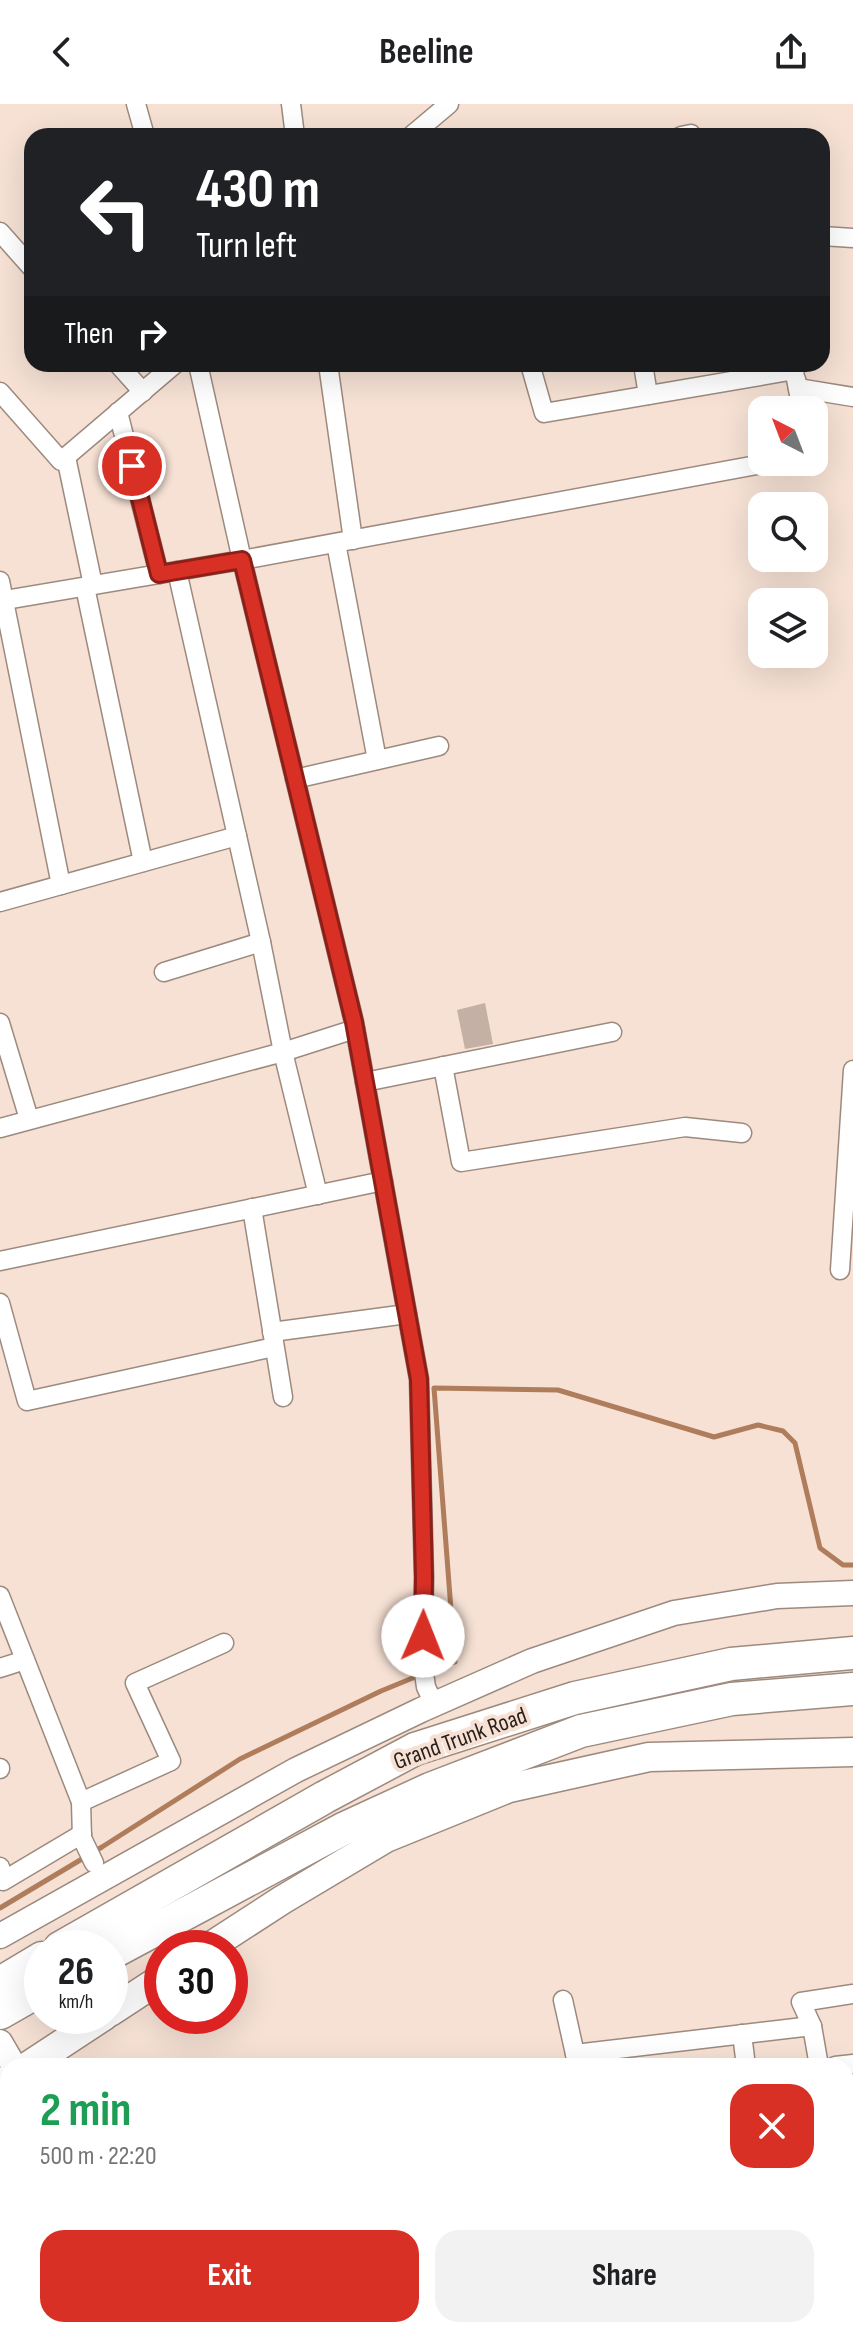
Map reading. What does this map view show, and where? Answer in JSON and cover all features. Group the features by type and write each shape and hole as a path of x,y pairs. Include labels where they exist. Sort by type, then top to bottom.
{"highway":[{"name":"Grand Trunk Road","path":"92,1930 415,1749 575,1698 731,1664 853,1653"},
{"name":"Grand Trunk Road","path":"128,1944 343,1829 430,1789 581,1731 732,1699 853,1689"}],"main road":[{"path":"236,1930 386,1838 509,1788 649,1757 853,1752"},
{"path":"40,2058 77,2034"}],"street":[{"path":"136,104 143,128"},
{"path":"291,104 294,128"},
{"path":"420,128 449,104"},
{"path":"0,232 24,259"},
{"path":"830,237 853,238"},
{"path":"125,372 143,392"},
{"path":"0,392 61,461 166,372"},
{"path":"200,372 355,1029 419,1379 423,1666 430,1696"},
{"path":"329,372 344,541 377,760"},
{"path":"532,372 544,413 796,374 853,397"},
{"path":"644,372 648,395"},
{"path":"796,374 800,396"},
{"path":"118,412 168,572 237,836 283,1052 318,1195"},
{"path":"66,457 143,862"},
{"path":"2,601 748,467"},
{"path":"0,581 61,885"},
{"path":"295,779 439,746"},
{"path":"0,902 237,836"},
{"path":"164,972 261,942"},
{"path":"0,1023 29,1119"},
{"path":"0,1128 283,1052 355,1029"},
{"path":"365,1082 612,1032"},
{"path":"443,1066 461,1162 685,1127 742,1133"},
{"path":"840,1270 853,1070"},
{"path":"0,1261 383,1181"},
{"path":"252,1208 283,1397"},
{"path":"0,1303 9,1369 27,1401 273,1339 407,1314"},
{"path":"0,1936 430,1696 674,1613 777,1596 853,1593"},
{"path":"0,1596 81,1802 82,1836 94,1863"},
{"path":"81,1802 171,1761 135,1683 224,1643"},
{"path":"0,1668 25,1660"},
{"path":"0,1867 3,1881 82,1836"},
{"path":"818,2058 812,2026 801,2002 853,1994"},
{"path":"563,2000 576,2058"},
{"path":"589,2058 812,2026"},
{"path":"742,2034 745,2058"}],"building":[{"path":"485,1003 493,1044 465,1049 457,1010"}],"waterway":[{"path":"429,1671 455,1662 434,1388 558,1390 714,1437 758,1425 783,1431 795,1443 820,1548 843,1565 853,1565"},
{"path":"0,1908 240,1759 420,1675"}],"route":[{"path":"132,466 159,574 242,560 354,1022 419,1379 423,1636"}]}
